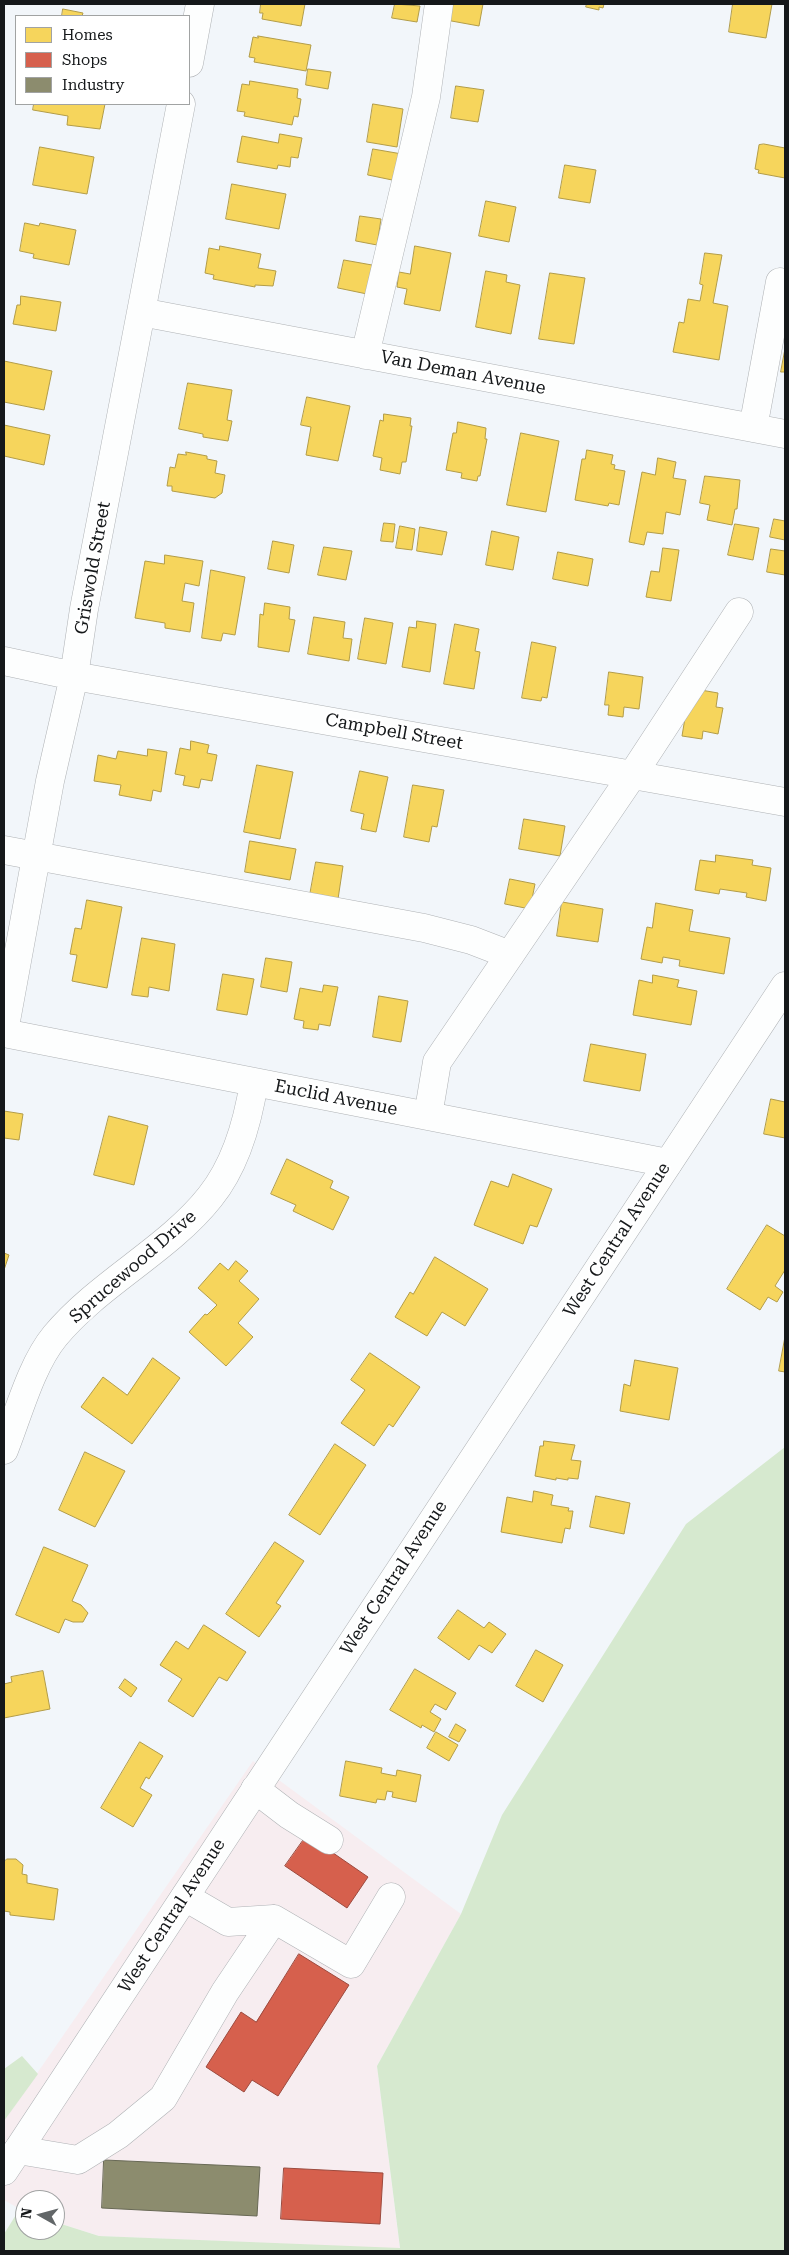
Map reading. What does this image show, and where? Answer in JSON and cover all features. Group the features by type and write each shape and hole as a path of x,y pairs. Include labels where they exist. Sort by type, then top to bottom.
{"street":[{"path":"190,58 200,4"},
{"path":"365,355 426,97 439,4"},
{"name":"Griswold Street","path":"4,1032 36,855 74,676 84,609 181,105"},
{"path":"753,428 780,282"},
{"name":"Van Deman Avenue","path":"141,312 785,434"},
{"path":"428,1116 437,1062 633,774 739,612"},
{"name":"Campbell Street","path":"4,661 74,676 785,802"},
{"path":"4,850 424,928 471,940 510,955"},
{"name":"West Central Avenue","path":"11,2160 785,986"},
{"name":"Euclid Avenue","path":"4,1032 668,1163"},
{"name":"Sprucewood Drive","path":"4,1450 28,1389 54,1338 79,1310 191,1218 210,1197 224,1177 237,1149 254,1082"},
{"path":"255,1789 289,1815 329,1840"},
{"path":"185,1897 228,1922 274,1919 351,1964 391,1897"},
{"path":"11,2160 78,2160 118,2135 163,2098 225,1992 274,1919"}],"shaded area":[{"path":"253,1761 461,1914 377,2066 400,2249 99,2236 65,2225 65,2190 15,2190 15,2206 4,2200 4,2121"}],"green space":[{"path":"785,1447 785,2251 4,2251 4,2234 15,2216 15,2240 65,2240 65,2225 99,2236 400,2248 377,2066 461,1914 502,1815 686,1524"},
{"path":"22,2056 38,2074 4,2121 4,2069"}],"building: Homes":[{"path":"261,4 305,4 301,26 262,19 263,13 260,13"},
{"path":"395,4 420,6 417,22 392,18"},
{"path":"448,4 483,4 479,26 446,20"},
{"path":"587,4 604,4 603,8 599,7 599,10 586,7"},
{"path":"733,4 772,4 766,38 729,32"},
{"path":"63,9 83,13 82,15 62,15"},
{"path":"258,36 311,45 306,71 254,62 255,58 249,57 253,37 258,38"},
{"path":"308,69 331,72 328,89 306,85"},
{"path":"250,81 298,89 297,98 301,99 298,117 294,116 292,125 244,116 245,112 237,111 242,84 249,85"},
{"path":"456,86 484,90 478,122 451,118"},
{"path":"373,104 403,109 397,147 367,142"},
{"path":"34,105 105,105 100,129 67,125 68,116 33,110"},
{"path":"280,134 302,138 298,158 291,157 290,167 278,165 277,169 237,162 242,136 278,143"},
{"path":"764,144 785,148 785,178 758,173 759,170 755,169 759,145"},
{"path":"40,147 94,157 87,194 33,185"},
{"path":"373,149 402,154 397,181 368,175"},
{"path":"565,165 596,170 590,203 559,198"},
{"path":"232,184 286,194 279,229 226,219"},
{"path":"486,201 516,207 509,242 479,236"},
{"path":"360,216 381,219 377,245 356,241"},
{"path":"25,223 39,226 40,223 76,230 69,265 33,258 34,254 20,251"},
{"path":"220,246 261,254 258,268 276,271 273,286 255,285 255,287 213,279 214,275 205,273 209,248 219,250"},
{"path":"415,246 451,253 440,311 404,304 407,289 397,287 399,272 410,274"},
{"path":"705,253 722,255 713,303 728,306 719,360 673,352 679,322 684,323 688,299 700,301 703,285 700,284"},
{"path":"344,260 372,265 367,294 338,288"},
{"path":"486,271 507,275 506,282 520,285 511,334 476,327"},
{"path":"550,273 585,278 574,344 539,339"},
{"path":"21,296 61,302 56,331 13,324 17,305 20,305"},
{"path":"785,349 785,372 781,372"},
{"path":"4,361 52,371 44,410 4,402"},
{"path":"188,383 232,390 227,420 232,421 228,441 203,437 203,434 179,429"},
{"path":"307,397 350,406 338,461 306,455 311,427 301,425"},
{"path":"384,414 411,418 410,426 412,426 406,462 402,462 400,474 380,470 382,458 373,456 380,420 383,421"},
{"path":"458,422 486,428 485,439 487,439 480,476 478,476 477,481 461,478 462,473 446,470 453,433 456,433"},
{"path":"4,425 50,435 44,465 4,456"},
{"path":"521,433 559,441 546,512 507,505"},
{"path":"587,450 613,455 611,464 615,465 614,469 625,471 619,505 609,503 608,506 575,500 582,459 585,459"},
{"path":"186,452 207,456 207,459 217,461 215,473 225,475 222,493 215,498 172,491 172,486 167,486 170,467 175,468 178,454 186,455"},
{"path":"658,458 676,462 673,478 686,480 680,515 666,512 663,534 647,532 644,545 629,542 642,472 655,475"},
{"path":"705,476 740,480 737,509 735,509 732,525 707,520 710,505 700,503"},
{"path":"774,519 785,521 785,540 770,537"},
{"path":"384,523 395,524 393,542 381,541"},
{"path":"735,524 759,528 753,560 728,555"},
{"path":"400,526 415,529 412,550 396,548"},
{"path":"420,527 447,532 442,555 417,551"},
{"path":"492,531 519,537 513,570 486,565"},
{"path":"273,541 294,545 289,573 268,569"},
{"path":"324,547 352,551 346,580 318,575"},
{"path":"663,548 679,550 671,601 646,597 651,571 659,572"},
{"path":"771,549 785,551 785,575 767,572"},
{"path":"558,552 593,559 588,586 553,579"},
{"path":"165,555 203,561 199,586 185,583 182,601 194,603 190,632 165,628 165,623 135,618 145,561 164,564"},
{"path":"211,570 245,577 235,635 223,633 221,641 202,638"},
{"path":"265,603 290,607 289,619 295,620 289,652 258,647 260,614 263,615"},
{"path":"314,617 345,622 343,638 352,639 349,661 308,654"},
{"path":"365,618 393,623 386,664 358,659"},
{"path":"417,621 436,624 430,672 402,667 409,627 416,628"},
{"path":"455,624 479,629 475,651 480,652 474,689 444,684"},
{"path":"532,642 556,647 547,698 542,697 541,701 522,698"},
{"path":"609,672 643,677 639,709 624,707 623,717 608,715 609,705 605,705"},
{"path":"695,689 718,693 716,707 723,708 718,734 703,731 702,739 682,736 685,718"},
{"path":"191,741 209,745 207,753 217,755 212,781 201,779 199,788 183,785 185,776 175,774 180,748 190,750"},
{"path":"148,749 167,752 161,792 153,790 151,801 119,795 121,785 94,781 98,755 116,759 118,751 147,756"},
{"path":"257,765 293,772 280,839 244,832"},
{"path":"360,771 388,777 376,832 361,829 364,814 351,811"},
{"path":"413,785 444,790 437,827 432,826 429,842 404,837"},
{"path":"524,819 565,826 560,856 519,849"},
{"path":"250,841 296,849 290,880 245,872"},
{"path":"716,855 753,860 752,865 771,868 766,901 746,897 747,893 720,889 719,894 695,890 700,860 715,862"},
{"path":"316,862 343,866 338,899 310,895"},
{"path":"510,879 535,884 530,909 505,904"},
{"path":"87,900 122,907 107,988 72,981 77,955 70,954 75,928 81,929"},
{"path":"562,902 603,909 598,942 557,936"},
{"path":"656,903 693,910 689,931 730,938 724,974 679,966 680,960 663,957 662,963 641,959 647,927 652,928"},
{"path":"142,938 175,944 169,991 149,987 148,997 132,995"},
{"path":"266,958 292,962 287,992 261,987"},
{"path":"223,974 254,979 247,1015 217,1010"},
{"path":"653,975 679,980 677,987 697,991 691,1025 633,1015 639,980 652,983"},
{"path":"324,985 338,987 330,1026 319,1024 318,1030 303,1028 304,1021 294,1019 300,988 322,992"},
{"path":"379,996 408,1001 401,1042 373,1037"},
{"path":"591,1044 646,1054 640,1091 584,1081"},
{"path":"771,1099 785,1102 785,1138 764,1134"},
{"path":"4,1111 23,1114 19,1140 4,1138"},
{"path":"109,1116 148,1126 134,1185 94,1175"},
{"path":"287,1159 333,1181 330,1188 349,1197 333,1230 293,1211 296,1205 271,1194"},
{"path":"513,1174 552,1189 537,1227 530,1225 523,1244 474,1225 491,1181 508,1187"},
{"path":"767,1225 785,1236 785,1270 775,1286 783,1292 777,1302 768,1297 760,1310 727,1289"},
{"path":"4,1253 9,1255 4,1270"},
{"path":"435,1257 488,1289 465,1326 442,1312 427,1336 395,1317 410,1292 413,1294"},
{"path":"236,1261 248,1271 239,1281 259,1299 238,1323 253,1337 226,1366 189,1332 205,1314 207,1315 217,1305 198,1288 220,1263 228,1270"},
{"path":"785,1337 785,1372 779,1371"},
{"path":"370,1353 420,1387 393,1427 389,1424 374,1446 341,1423 365,1390 351,1380"},
{"path":"153,1358 180,1378 132,1444 81,1407 103,1377 127,1395"},
{"path":"635,1360 678,1368 669,1420 620,1411 624,1384 630,1386"},
{"path":"544,1441 575,1445 571,1460 581,1461 578,1479 556,1478 556,1480 535,1476 540,1446 543,1446"},
{"path":"335,1444 366,1465 320,1535 289,1515"},
{"path":"85,1452 125,1471 95,1527 59,1510"},
{"path":"534,1491 553,1495 551,1505 569,1508 568,1511 573,1511 570,1529 565,1528 562,1543 501,1532 507,1497 532,1502"},
{"path":"596,1496 630,1503 624,1534 590,1527"},
{"path":"275,1542 304,1561 276,1603 281,1606 259,1637 226,1614"},
{"path":"44,1547 88,1565 72,1601 81,1605 88,1613 83,1622 73,1622 65,1619 59,1633 16,1615"},
{"path":"458,1610 484,1628 489,1622 506,1634 492,1653 479,1645 469,1660 438,1638"},
{"path":"204,1625 246,1652 227,1681 219,1677 193,1717 168,1701 182,1679 160,1665 176,1641 188,1649"},
{"path":"536,1650 563,1665 543,1702 516,1686"},
{"path":"415,1669 456,1693 446,1710 435,1704 430,1712 441,1719 434,1732 422,1725 421,1728 390,1710"},
{"path":"43,1671 50,1709 4,1718 4,1684 12,1682 11,1677"},
{"path":"125,1679 137,1688 131,1697 119,1688"},
{"path":"456,1724 466,1730 459,1742 449,1737"},
{"path":"436,1732 458,1745 449,1761 427,1748"},
{"path":"140,1742 163,1756 149,1779 146,1777 140,1788 152,1795 133,1827 101,1808"},
{"path":"346,1761 382,1768 381,1773 396,1776 397,1770 421,1775 416,1802 392,1797 393,1792 387,1791 385,1800 377,1799 376,1803 340,1796"},
{"path":"7,1859 16,1859 23,1865 22,1874 27,1875 27,1883 58,1889 54,1920 10,1915 10,1912 4,1911 4,1862"}],"building: Shops":[{"path":"307,1835 368,1877 347,1908 285,1866"},
{"path":"299,1954 349,1985 278,2096 252,2080 244,2092 206,2067 241,2012 256,2022"},
{"path":"284,2168 383,2173 380,2224 281,2219"}],"building: Industry":[{"path":"104,2160 260,2167 257,2216 102,2208"}]}
